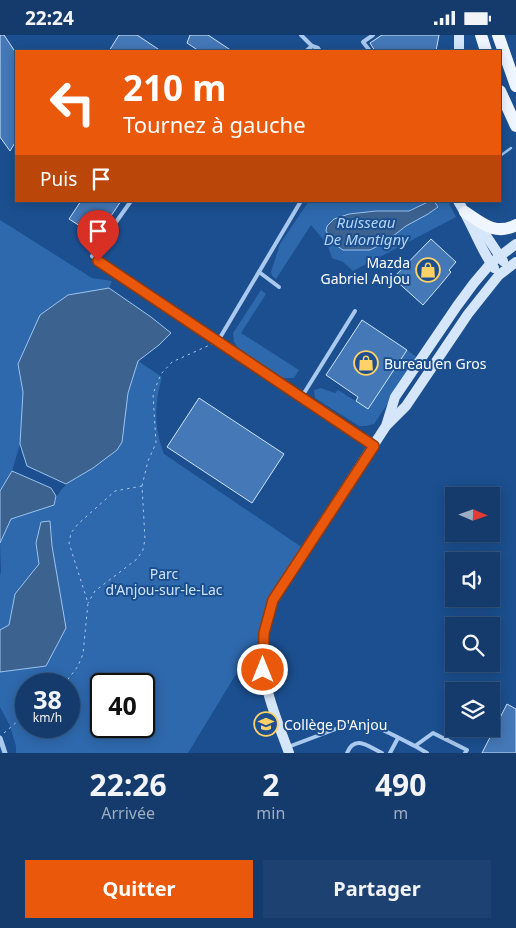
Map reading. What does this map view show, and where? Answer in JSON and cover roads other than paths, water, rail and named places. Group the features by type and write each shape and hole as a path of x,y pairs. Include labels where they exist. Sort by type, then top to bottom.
{"main road":[{"path":"481,35 486,50"},
{"path":"498,35 516,86"},
{"path":"501,93 516,126"},
{"path":"462,207 488,227 502,229 516,225"}],"street":[{"path":"459,35 459,50"},
{"path":"386,426 406,406 468,314 499,275 512,265 500,256 485,234 462,207"},
{"path":"462,207 477,239 499,275"},
{"path":"288,750 270,701 263,670 264,633 273,600 374,446 386,426 395,397 457,306 491,263 516,245"},
{"path":"0,737 5,753"}],"lane":[{"path":"302,35 312,47 319,50"},
{"path":"369,50 363,42 372,35"},
{"path":"308,50 312,47"},
{"path":"130,202 92,256 374,446"},
{"path":"218,341 300,202"},
{"path":"259,272 279,287"},
{"path":"457,306 468,314"},
{"path":"301,398 355,311"},
{"path":"288,750 349,724 360,723 371,725 427,753"},
{"path":"415,746 433,733 467,750 465,753"},
{"path":"390,753 398,738"},
{"path":"347,753 350,746 355,743 360,743 382,753"}],"water":[{"name":"Ruisseau De Montigny","path":"428,202 435,202 438,207 406,226 384,243 370,250 343,250 333,243 326,231 327,226 334,219 349,214 376,211 409,211"},
{"path":"109,288 171,333 138,361 128,393 122,442 117,450 93,468 66,484 27,466 20,444 23,392 18,364 40,315 68,295"},
{"path":"12,471 51,488 56,496 54,505 11,519 0,543 0,491"},
{"path":"50,521 52,546 66,628 46,666 0,672 0,630 9,625 15,594 39,564 36,543 41,522"}],"waterway":[{"name":"Ruisseau De Montigny","path":"501,155 511,148"}],"place":[{"name":"Mazda Gabriel Anjou","path":"428,270"},
{"name":"Bureau en Gros","path":"366,363"},
{"name":"Collège D'Anjou","path":"266,724"}],"park label":[{"name":"Parc d'Anjou-sur-le-Lac","path":"164,581"}]}
